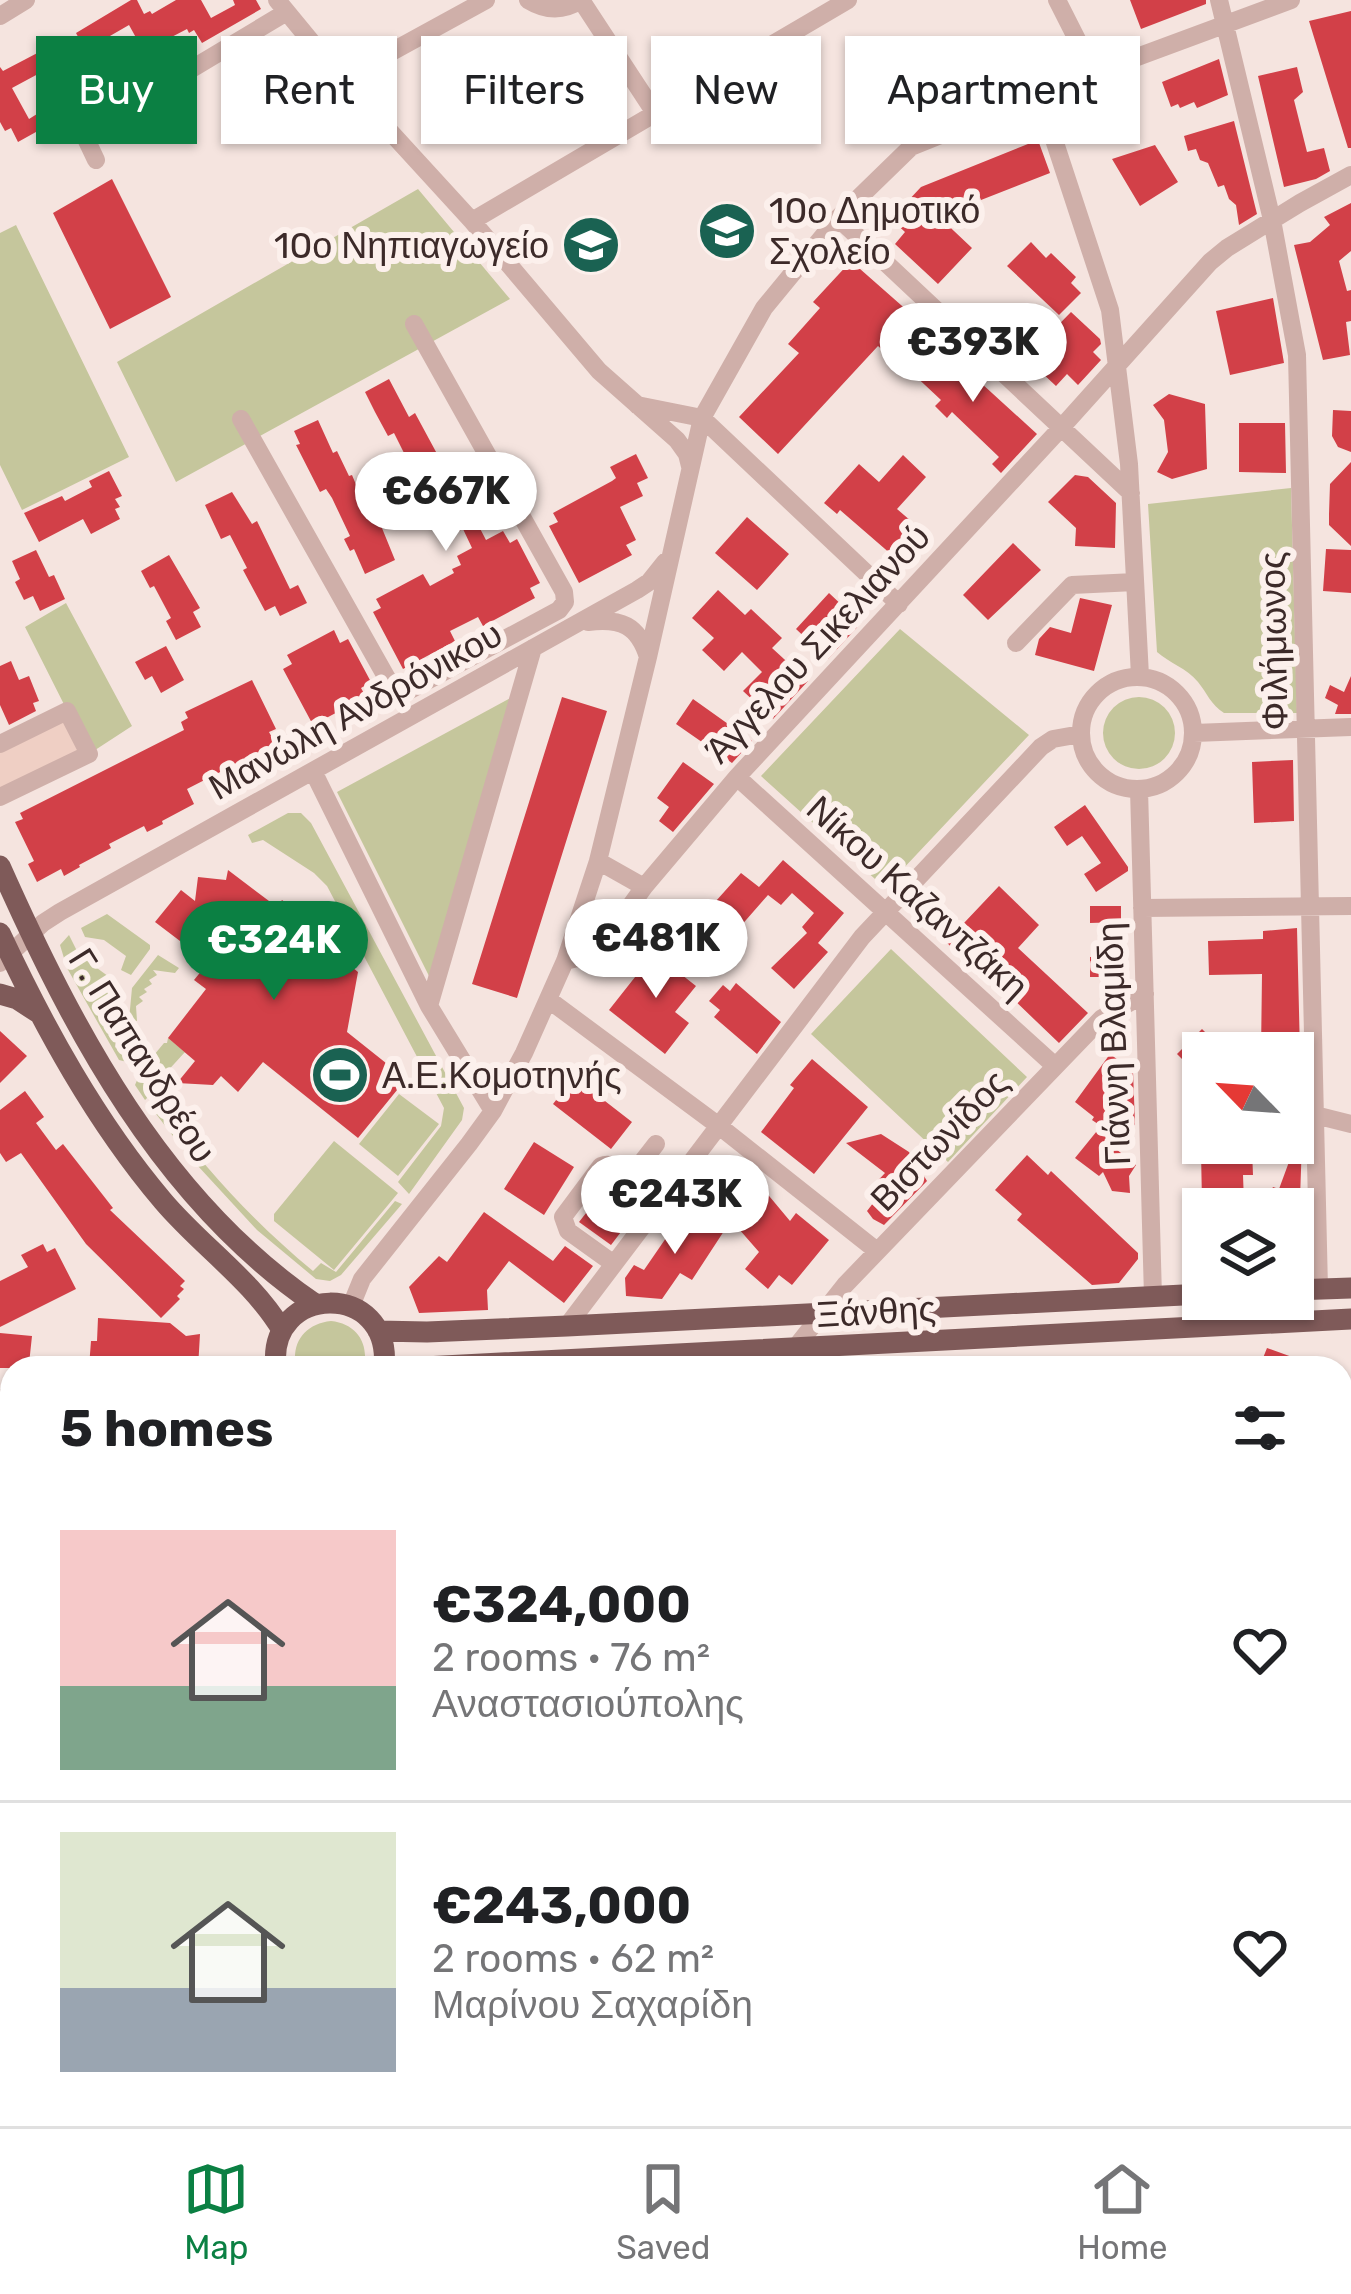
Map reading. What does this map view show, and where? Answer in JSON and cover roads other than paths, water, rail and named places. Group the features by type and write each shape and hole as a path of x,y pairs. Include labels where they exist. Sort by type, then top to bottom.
{"main road":[{"name":"Γ. Παπανδρέου","path":"0,866 65,1004 161,1158 214,1218 315,1304"},
{"name":"Γ. Παπανδρέου","path":"3,950 79,1083 142,1174 165,1204 264,1302 282,1330"},
{"path":"0,994 24,1002 43,1018"},
{"path":"1314,1288 1351,1288"},
{"name":"Ξάνθης","path":"378,1331 1182,1295"},
{"path":"276,1356 282,1330 296,1314 315,1304 333,1302 367,1316 378,1331 384,1356"},
{"name":"Ξάνθης","path":"640,1356 1351,1319"}],"street":[{"path":"0,16 26,0"},
{"path":"397,49 486,0"},
{"path":"528,0 554,9 581,0 651,107"},
{"path":"787,36 848,0"},
{"path":"1057,0 1075,36"},
{"name":"Φιλήμωνος","path":"1219,0 1272,220 1298,355 1319,1288"},
{"path":"1140,55 1291,0"},
{"path":"96,160 86,141 93,128 281,7 306,36"},
{"path":"472,220 651,115"},
{"path":"397,139 599,371 683,448 690,469"},
{"path":"351,1306 362,1279 493,1111 566,961 598,861 702,418 764,308 838,218 918,144"},
{"path":"1056,144 1107,297 1119,365 1140,676"},
{"name":"Άγγελου Σικελιανού","path":"566,961 599,948 737,777 1217,255 1351,176"},
{"path":"838,218 1131,493"},
{"path":"241,419 398,692 414,688 554,613 565,602 564,592 414,325"},
{"path":"636,405 702,418 899,604"},
{"name":"Μανώλη Ανδρόνικου","path":"3,950 60,912 649,582 672,554"},
{"path":"1016,643 1072,585 1135,582"},
{"path":"578,624 602,620 625,625 643,640 648,657"},
{"path":"429,1006 533,649"},
{"path":"477,654 488,673"},
{"path":"1140,676 1162,682 1182,697 1194,733 1190,754 1178,772 1160,784 1139,789 1110,783 1098,774 1089,763 1081,734 1088,706 1100,690 1117,680 1140,676"},
{"path":"0,744 68,711 89,754 0,797"},
{"path":"1194,733 1351,727"},
{"path":"567,1326 856,945 1044,744 1081,734"},
{"path":"313,771 429,1006 493,1111"},
{"name":"Νίκου Καζαντζάκη","path":"737,777 1055,1066"},
{"name":"Γιάννη Βλαμίδη","path":"1139,789 1153,1297"},
{"path":"598,861 644,887"},
{"path":"1142,908 1351,905"},
{"name":"Βιστωνίδος","path":"796,1348 877,1251 1055,1066 1108,1013 1144,994"},
{"path":"549,1000 877,1251"},
{"path":"1315,1115 1351,1124"},
{"path":"614,1264 568,1231 563,1217 601,1166 635,1171 656,1144"}],"place":[{"name":"10ο Δημοτικό Σχολείο","path":"727,231"},
{"name":"10ο Νηπιαγωγείο","path":"591,245"},
{"name":"Α.Ε.Κομοτηνής","path":"340,1075"}]}
